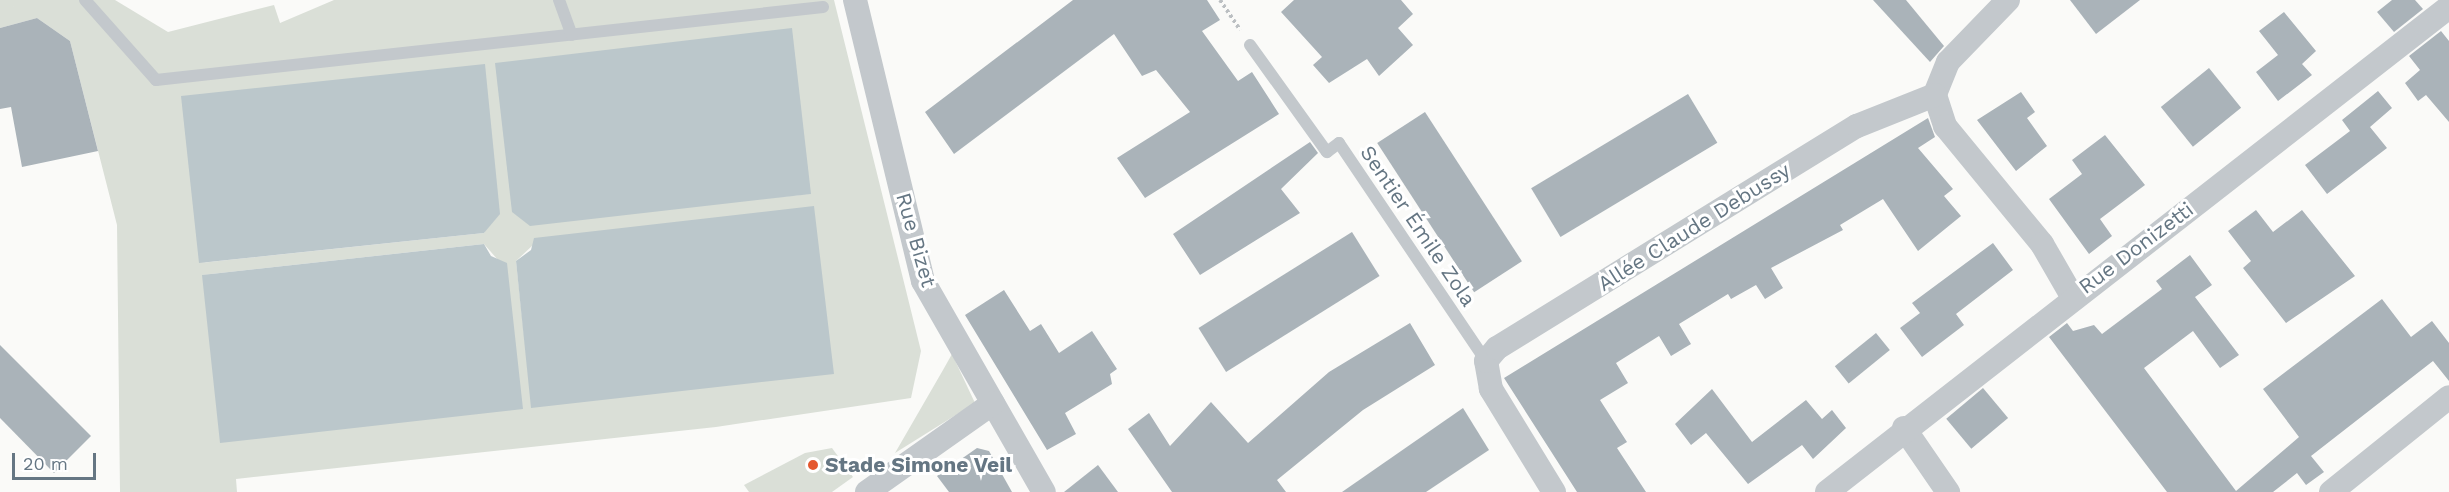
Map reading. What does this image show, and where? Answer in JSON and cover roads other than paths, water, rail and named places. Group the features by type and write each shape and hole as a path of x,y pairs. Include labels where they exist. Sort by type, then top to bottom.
{"street":[{"name":"Rue Bizet","path":"855,0 923,280 1044,492"},
{"path":"2008,0 1948,62 1935,95 1945,126 2042,244 2072,296"},
{"name":"Rue Donizetti","path":"1827,492 1904,428 2072,296 2449,7"},
{"name":"Allée Claude Debussy","path":"1486,362 1497,348 1857,126 1935,95"},
{"path":"1486,362 1491,389 1554,492"},
{"path":"2331,492 2449,397"},
{"path":"867,492 993,403"},
{"path":"1904,428 1940,489"}],"lane":[{"path":"85,0 156,80 823,7"},
{"path":"559,0 572,35"},
{"name":"Sentier Émile Zola","path":"1250,45 1327,152 1339,143 1486,362"}],"place":[{"name":"Stade Simone Veil","path":"813,465"}]}
